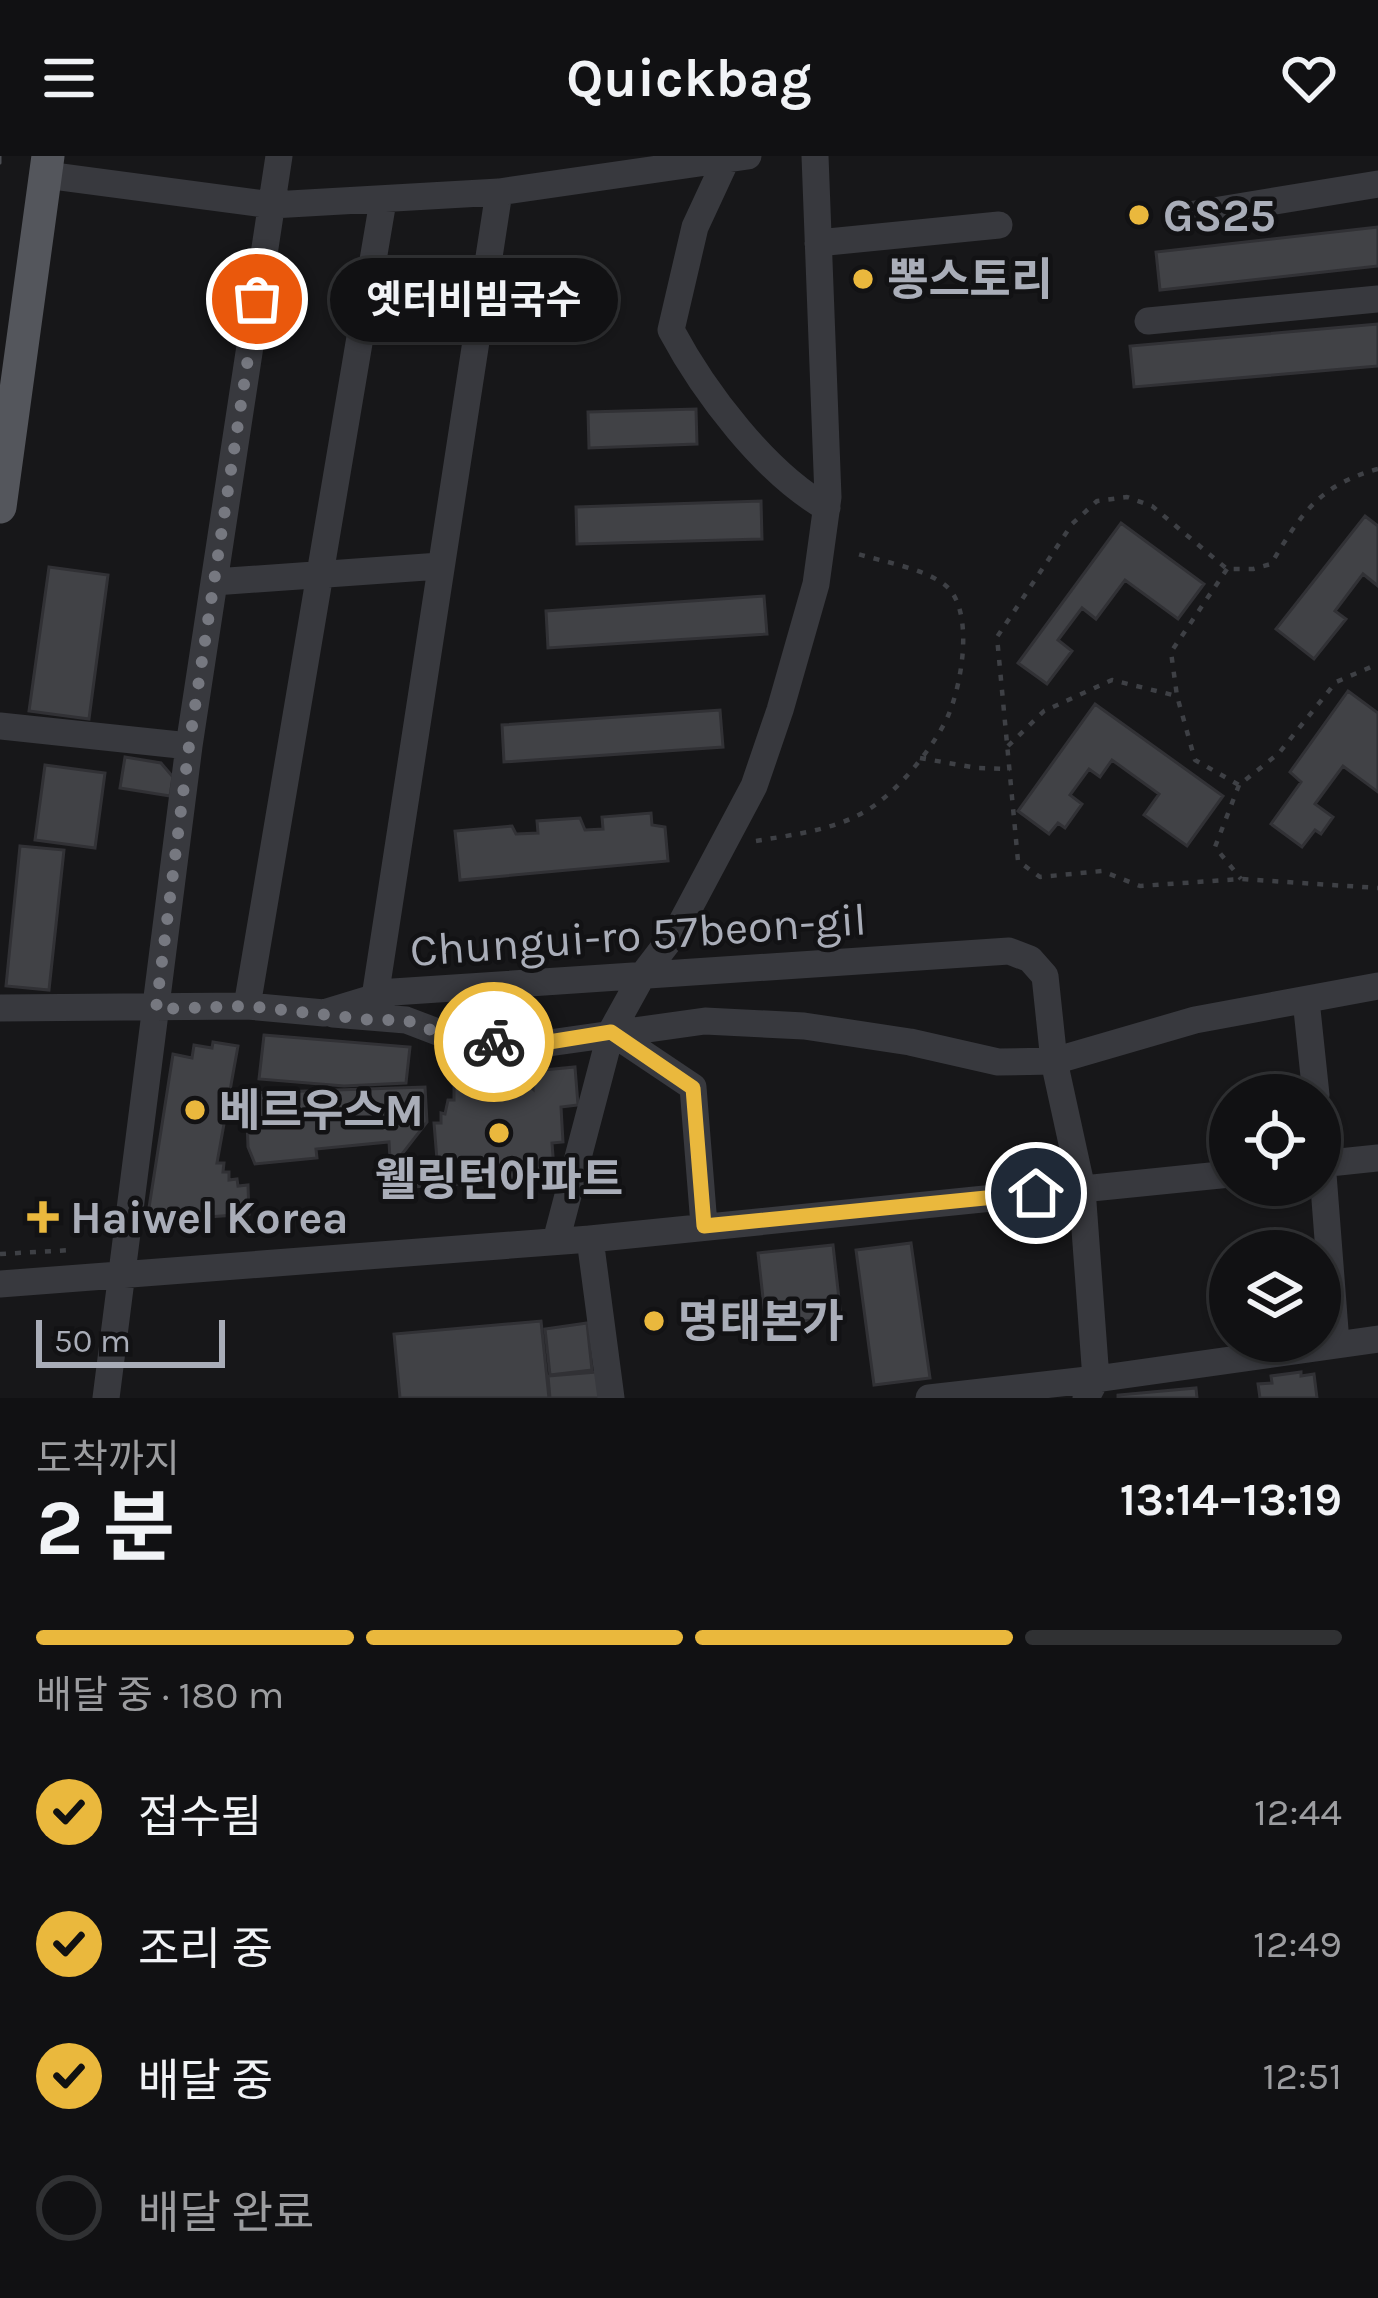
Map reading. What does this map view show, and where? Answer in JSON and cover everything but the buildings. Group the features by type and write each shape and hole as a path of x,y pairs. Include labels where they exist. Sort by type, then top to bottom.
{"main road":[{"path":"0,507 47,165"}],"street":[{"path":"106,1398 189,746 279,156"},
{"path":"47,165 272,205 500,192 748,156"},
{"path":"556,1241 611,1032 642,976 678,928 754,786 816,584 826,508 815,156"},
{"path":"728,158 695,227 671,330 694,374 752,442 804,495 826,508"},
{"path":"1177,217 1378,184"},
{"path":"500,192 373,1008 461,1042 549,1042 705,1021 804,1026 910,1042 998,1062 1054,1061 1195,1020 1378,986"},
{"path":"248,1006 383,201"},
{"path":"818,243 999,225"},
{"path":"1148,321 1378,299"},
{"path":"214,582 440,566"},
{"path":"0,726 189,746"},
{"name":"Chungui-ro 57beon-gil","path":"0,1008 248,1006 324,1012 642,976 1009,951 1030,959 1045,976 1054,1061 1082,1189 1091,1389"},
{"path":"1306,1000 1314,1074"},
{"path":"611,1032 693,1088 704,1226"},
{"path":"1341,1162 1378,1158"},
{"path":"0,1284 590,1239 1209,1176"},
{"path":"590,1239 610,1398"},
{"path":"1341,1343 1378,1339"},
{"path":"929,1398 1091,1389 1235,1362"}],"path":[{"path":"1378,469 1351,476 1302,512 1271,564 1253,569 1227,569 1153,506 1126,497 1097,501 1072,524 998,637 1018,861 1040,878 1102,871 1140,886 1241,879 1378,888"},
{"path":"756,841 822,830 878,803 919,758 948,716 964,650 960,602 943,583 858,554"},
{"path":"1227,569 1171,652 1195,760 1238,785"},
{"path":"1241,879 1216,848 1238,785 1279,753 1336,682 1378,664"},
{"path":"1007,747 1044,711 1112,680 1178,696"},
{"path":"919,758 1010,769"},
{"path":"0,1254 78,1250"}],"tram line":[{"path":"0,156 0,163"}],"way so far":[{"path":"257,299 189,746 156,1009 248,1006 406,1020 461,1042 494,1042"}],"place":[{"name":"GS25","path":"1139,215"},
{"name":"뽕스토리","path":"863,279"},
{"name":"옛터비빔국수","path":"257,299"},
{"name":"베르우스M","path":"195,1110"},
{"name":"웰링턴아파트","path":"499,1133"},
{"name":"Haiwel Korea","path":"43,1217"},
{"name":"명태본가","path":"654,1321"}],"route":[{"path":"494,1042 549,1042 611,1032 693,1088 704,1226 1036,1193"}]}
